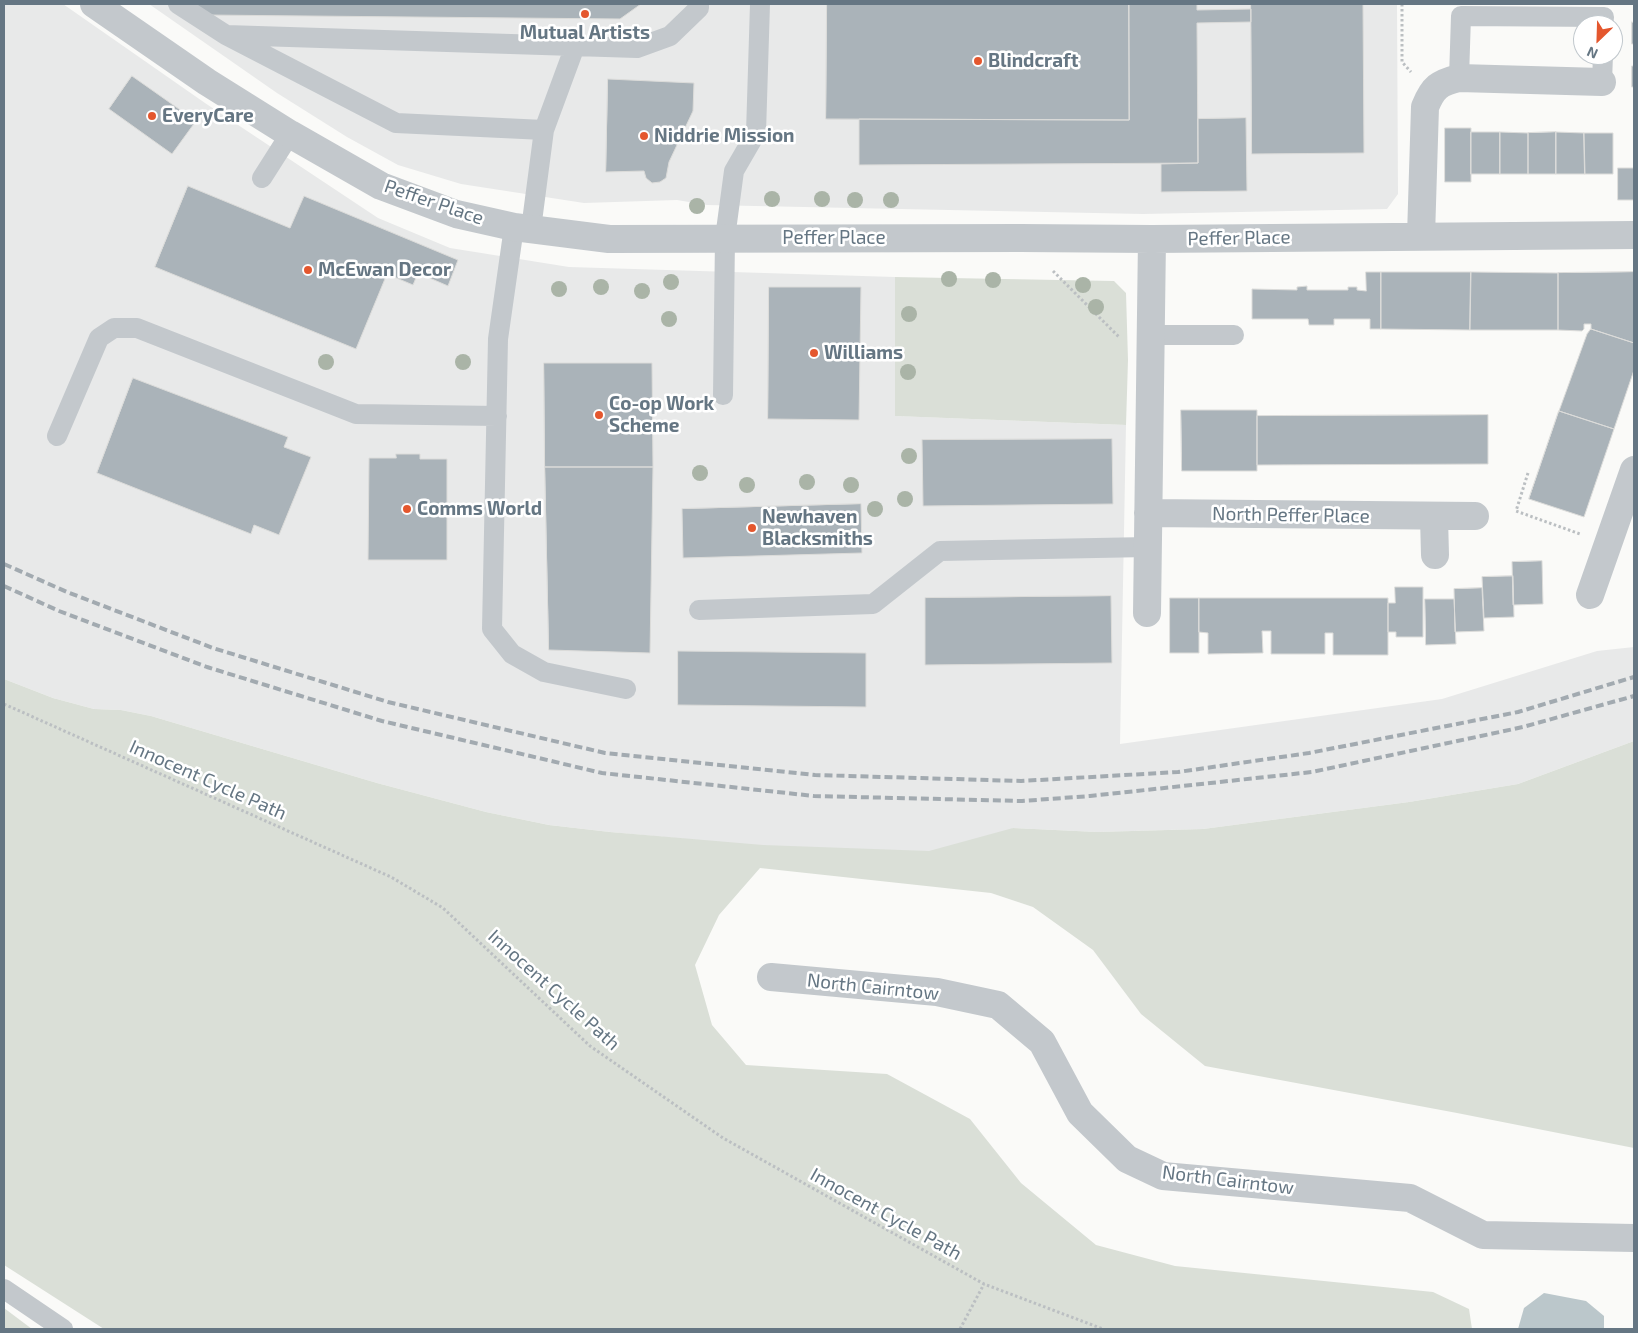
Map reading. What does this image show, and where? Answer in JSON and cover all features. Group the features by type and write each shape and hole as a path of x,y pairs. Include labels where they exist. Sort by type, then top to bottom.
{"street":[{"name":"Peffer Place","path":"94,4 207,82 290,134 381,186 456,214 522,228 610,239 1152,239 1634,235"},
{"path":"1421,236 1425,106 1431,92 1444,81 1460,78 1602,82"},
{"path":"1147,613 1152,239"},
{"path":"1590,595 1634,470"},
{"name":"North Peffer Place","path":"1148,513 1476,516"},
{"path":"1434,517 1435,556"},
{"name":"North Cairntow","path":"772,977 937,992 998,1006 1042,1042 1080,1113 1127,1159 1163,1176 1410,1198 1483,1234 1634,1238"}],"lane":[{"path":"178,4 226,35 396,123 544,130"},
{"path":"226,35 637,48 670,36 699,8 699,4"},
{"path":"723,395 725,238 734,171 756,133 760,4"},
{"path":"1460,78 1462,16 1573,17"},
{"path":"574,46 544,130 498,339 492,629 512,654 544,672 626,689"},
{"path":"1602,82 1603,65"},
{"path":"262,178 290,134"},
{"path":"57,436 99,338 114,328 137,328 356,414 497,416"},
{"path":"1150,335 1234,335"},
{"path":"700,610 873,604 940,551 1148,547"},
{"path":"4,1289 63,1329"}],"path":[{"path":"1402,4 1402,62 1431,92"},
{"path":"1020,238 1150,368"},
{"path":"1528,473 1516,511 1586,536 1608,546"},
{"name":"Innocent Cycle Path","path":"4,704 392,877 443,908 590,1046 723,1138 984,1284 1103,1329"},
{"path":"960,1329 984,1284"}],"shaded area":[{"path":"4,4 63,4 205,103 378,218 450,248 569,267 895,277 896,416 1126,425 1120,744 1442,699 1597,651 1634,647 1634,741 1518,784 1409,802 1203,829 1097,832 1013,828 956,864 549,825 486,812 377,783 151,716 121,710 94,709 53,698 4,679"},
{"path":"149,4 1397,4 1398,194 1387,209 1143,214 707,205 677,200 584,203 461,184 398,165 347,137 277,93"},
{"path":"895,277 1114,281 1126,293 1128,360 1126,425 895,416"},
{"path":"4,679 53,698 94,709 121,710 151,716 377,783 486,812 549,825 763,845 929,851 1013,828 1097,832 1203,829 1409,802 1518,784 1634,741 1634,1148 1205,1066 1141,1014 1093,950 1033,907 991,893 760,868 719,915 695,965 712,1025 746,1065 887,1074 970,1119 1021,1183 1096,1245 1175,1266 1433,1292 1469,1309 1472,1329 104,1329 4,1265"},
{"path":"1544,1293 1586,1301 1604,1316 1604,1329 1518,1329 1524,1308"},
{"path":"4,1308 32,1329 4,1329"}],"building":[{"path":"190,4 641,4 620,19 205,15"},
{"name":"Blindcraft","path":"827,4 1129,4 1129,120 826,119"},
{"path":"1129,4 1197,4 1197,10 1251,9 1251,22 1197,23 1198,163 859,165 859,119 1129,120"},
{"path":"1251,4 1363,4 1364,153 1252,154"},
{"path":"1632,22 1634,23 1634,44 1632,44"},
{"path":"1632,66 1634,66 1634,87 1632,87"},
{"path":"132,76 196,121 172,154 109,109"},
{"name":"Niddrie Mission","path":"608,79 694,83 693,111 669,162 666,178 660,182 652,183 646,178 644,171 606,172"},
{"path":"1246,118 1247,191 1161,192 1161,164 1198,163 1198,119"},
{"path":"1445,128 1471,128 1471,182 1445,182"},
{"path":"1471,132 1500,132 1500,174 1471,174"},
{"path":"1500,132 1528,133 1528,174 1500,174"},
{"path":"1556,132 1584,133 1585,174 1556,174"},
{"path":"1556,132 1556,174 1528,174 1528,133"},
{"path":"1584,133 1613,133 1613,174 1585,174"},
{"path":"1618,168 1634,168 1634,200 1618,200"},
{"name":"McEwan Decor","path":"188,186 290,228 304,196 458,260 448,286 418,273 413,285 387,274 356,349 155,267"},
{"path":"1366,272 1381,272 1381,329 1370,329 1370,319 1334,319 1334,325 1309,325 1308,319 1252,319 1252,289 1297,290 1297,287 1307,286 1307,290 1348,290 1348,287 1357,287 1357,290 1366,291"},
{"path":"1381,272 1471,272 1470,330 1381,329"},
{"path":"1471,272 1558,273 1558,330 1470,330"},
{"path":"1634,272 1634,343 1591,329 1591,324 1584,324 1582,331 1558,330 1558,273"},
{"name":"Williams","path":"769,287 861,287 859,420 768,419"},
{"path":"1591,329 1634,343 1634,370 1614,429 1559,411 1587,334"},
{"name":"Co-op Work Scheme","path":"544,363 652,363 653,467 545,467"},
{"path":"133,378 288,437 284,447 311,457 279,535 254,525 251,534 97,473"},
{"path":"1181,410 1257,410 1257,471 1182,471"},
{"path":"1559,411 1614,429 1584,517 1529,499"},
{"path":"1488,415 1488,464 1257,465 1257,416"},
{"path":"1112,439 1113,504 923,506 922,440"},
{"name":"Comms World","path":"396,454 420,454 420,459 447,459 447,560 368,560 369,458 396,458"},
{"path":"545,467 653,467 650,653 549,650"},
{"path":"861,504 862,553 683,558 682,509"},
{"path":"1542,561 1543,604 1513,605 1512,562"},
{"path":"1513,576 1514,617 1484,618 1482,577"},
{"path":"1395,587 1423,587 1423,637 1396,637 1396,632 1388,632 1388,603 1395,603"},
{"path":"1482,588 1484,631 1455,632 1454,589"},
{"path":"1111,596 1112,663 925,665 925,598"},
{"path":"1170,598 1199,598 1199,653 1170,653"},
{"path":"1199,598 1388,598 1388,655 1333,655 1333,633 1325,633 1325,654 1271,654 1271,631 1262,631 1263,653 1208,654 1208,633 1199,632"},
{"path":"1425,599 1454,599 1456,644 1426,645"},
{"path":"678,651 866,653 866,707 678,705"}],"railway":[{"path":"4,564 67,592 213,648 388,702 605,753 815,775 1021,781 1178,772 1309,753 1518,712 1634,677"},
{"path":"4,586 59,611 207,667 382,721 602,773 814,796 1022,801 1090,796 1312,772 1523,727 1634,696"}],"place":[{"name":"Mutual Artists","path":"585,14"},
{"name":"Blindcraft","path":"978,61"},
{"name":"EveryCare","path":"152,116"},
{"name":"Niddrie Mission","path":"644,136"},
{"name":"McEwan Decor","path":"308,270"},
{"name":"Williams","path":"814,353"},
{"name":"Co-op Work Scheme","path":"599,415"},
{"name":"Comms World","path":"407,509"},
{"name":"Newhaven Blacksmiths","path":"752,528"}]}
